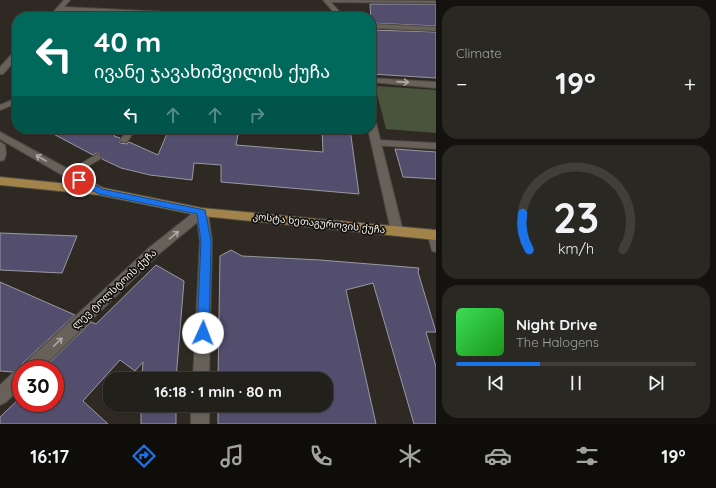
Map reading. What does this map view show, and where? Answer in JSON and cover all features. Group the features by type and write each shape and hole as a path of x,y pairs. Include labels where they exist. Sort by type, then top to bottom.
{"main road":[{"name":"კოსტა ხეთაგუროვის ქუჩა","path":"0,182 99,191 202,212 434,235"}],"street":[{"path":"58,10 67,0"},
{"path":"327,0 337,12"},
{"path":"58,10 107,12"},
{"path":"376,26 436,29"},
{"path":"0,72 12,63"},
{"path":"376,80 436,85"},
{"path":"374,134 397,231"},
{"path":"0,135 99,191"},
{"path":"0,145 0,158"},
{"path":"201,372 206,241 202,212"},
{"name":"ლევ ტოლსტოის ქუჩა","path":"39,360 155,250 202,212"},
{"path":"200,412 200,424"}],"lane":[{"path":"327,0 436,2"},
{"path":"0,108 12,102"},
{"path":"124,140 128,134"},
{"path":"376,143 436,146"},
{"path":"70,174 97,157"},
{"path":"434,235 436,248"}],"green space":[{"path":"376,86 436,90 436,133 386,129"}],"building":[{"path":"370,4 436,4 436,26 376,23 376,12 370,12"},
{"path":"376,30 436,32 436,78 376,74"},
{"path":"53,134 115,134 114,136 120,138 120,143 127,144 129,142 158,155 167,134 238,134 236,145 323,152 322,134 351,134 359,194 221,182 221,165 194,163 192,180 150,175 121,168 102,159 100,154 96,153 93,155"},
{"path":"395,149 436,152 436,179 403,177"},
{"path":"0,233 77,236 62,273 0,270"},
{"path":"231,250 242,256 320,260 419,268 418,272 436,332 426,332 436,367 436,424 414,424 373,283 346,290 376,424 218,424 218,412 333,412 333,372 218,372 220,256"},
{"path":"156,265 184,281 177,372 142,372 143,362 135,371 120,360 109,372 103,372 103,379 83,401 108,424 0,424 0,417 12,406 12,412 64,412 64,360 52,360 91,322 96,324"},
{"path":"0,282 75,315 26,360 12,360 12,372 0,371"},
{"path":"141,412 176,412 176,424 141,424"}],"route":[{"path":"79,180 99,191 135,197 202,212 206,241 203,333"}]}
